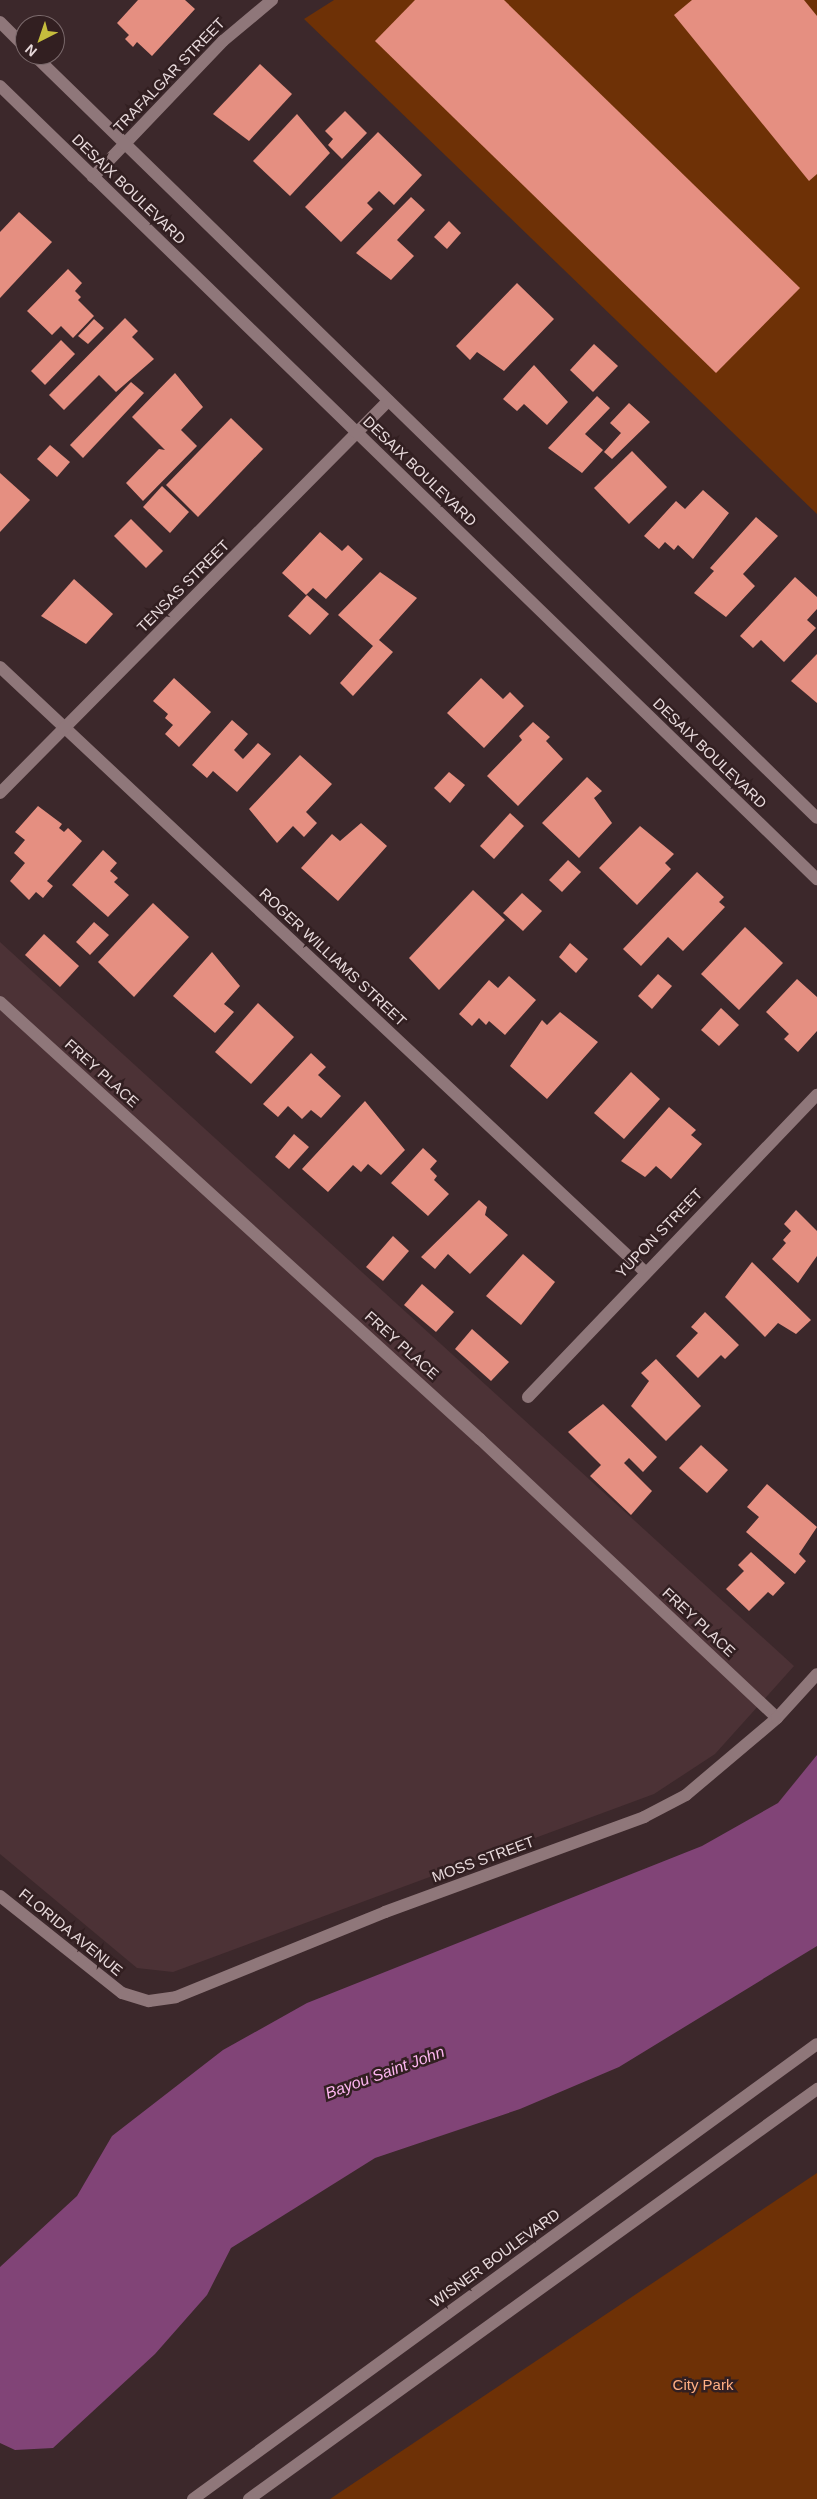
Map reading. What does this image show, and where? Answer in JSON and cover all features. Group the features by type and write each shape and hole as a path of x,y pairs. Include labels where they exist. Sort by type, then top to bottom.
{"street":[{"name":"TRAFALGAR STREET","path":"93,177 223,41 272,0"},
{"path":"0,22 15,37"},
{"name":"DESAIX BOULEVARD","path":"44,65 817,818"},
{"name":"DESAIX BOULEVARD","path":"0,86 817,879"},
{"name":"TENSAS STREET","path":"0,793 388,401"},
{"name":"ROGER WILLIAMS STREET","path":"0,667 644,1271"},
{"name":"FREY PLACE","path":"0,1002 480,1438 777,1718"},
{"name":"YUPON STREET","path":"528,1397 644,1271 817,1094"},
{"name":"MOSS STREET","path":"122,1993 149,2000 176,1997 385,1912 644,1817 686,1795 777,1718 817,1674"},
{"name":"FLORIDA AVENUE","path":"0,1896 122,1993"},
{"name":"WISNER BOULEVARD","path":"193,2499 817,2044"},
{"path":"249,2499 817,2090"}],"shaded area":[{"path":"0,942 794,1666 715,1754 654,1794 173,1972 137,1968 0,1854"}],"green space":[{"path":"334,0 817,0 817,514 304,19"},
{"name":"City Park","path":"817,2173 817,2499 330,2499"}],"water":[{"name":"Bayou Saint John","path":"817,1755 817,1946 619,2067 520,2109 375,2158 231,2248 207,2295 155,2354 53,2448 15,2450 0,2443 0,2267 77,2196 112,2136 223,2050 307,2003 702,1846 778,1803"}],"building":[{"path":"138,0 185,0 195,9 152,56 137,42 133,47 125,39 129,35 117,23"},
{"path":"415,0 504,0 800,288 716,373 375,41"},
{"path":"692,0 804,0 817,16 817,174 809,181 674,15"},
{"path":"260,64 292,94 249,141 213,114"},
{"path":"345,111 367,133 342,159 328,145 333,139 325,131"},
{"path":"297,114 330,153 290,196 253,161"},
{"path":"378,132 422,175 394,205 379,191 367,203 373,209 341,242 305,207"},
{"path":"411,197 425,210 397,240 414,256 391,280 356,253"},
{"path":"19,212 52,242 0,298 0,232"},
{"path":"449,221 461,233 447,249 434,237"},
{"path":"68,269 82,283 75,291 81,297 78,300 94,316 73,338 61,326 52,335 27,311"},
{"path":"517,283 554,319 504,371 477,352 470,360 456,346"},
{"path":"125,318 138,331 132,337 154,359 116,392 99,375 64,410 49,395"},
{"path":"94,319 104,328 88,344 78,336"},
{"path":"61,340 75,354 45,385 31,371"},
{"path":"594,344 618,366 593,392 570,370"},
{"path":"534,365 568,402 547,425 524,404 517,411 503,399"},
{"path":"175,373 203,407 181,430 197,446 143,501 126,483 159,449 165,450 132,417"},
{"path":"131,382 144,393 83,458 70,445"},
{"path":"597,396 610,408 585,434 603,450 582,473 548,448"},
{"path":"629,403 650,422 612,459 604,452 621,433 610,423"},
{"path":"231,418 263,449 198,517 166,485"},
{"path":"50,445 70,462 57,477 37,459"},
{"path":"632,451 667,487 629,524 594,488"},
{"path":"0,473 30,500 0,532"},
{"path":"162,486 189,512 170,533 143,507"},
{"path":"703,490 729,513 693,559 678,545 674,550 665,542 659,549 644,536 676,501 685,509"},
{"path":"756,517 778,536 743,574 755,586 726,617 694,593 714,571 710,568"},
{"path":"131,519 163,551 146,568 114,536"},
{"path":"320,532 342,551 348,545 363,559 326,599 313,588 306,595 282,573"},
{"path":"380,572 417,598 379,640 393,652 353,696 340,683 373,646 338,615"},
{"path":"795,577 817,597 817,609 807,620 816,628 784,662 761,640 753,648 740,636"},
{"path":"74,579 113,614 86,644 41,616"},
{"path":"307,595 329,614 310,635 288,616"},
{"path":"817,654 817,703 791,681"},
{"path":"174,678 211,712 179,747 165,734 173,725 165,718 168,714 153,701"},
{"path":"481,678 503,699 510,692 524,706 484,748 447,713"},
{"path":"232,720 248,734 234,750 243,759 258,743 271,754 237,792 213,771 207,778 192,765"},
{"path":"533,722 550,737 546,741 563,759 518,806 487,776 522,740 519,736"},
{"path":"300,755 332,784 306,812 317,823 304,837 293,826 277,843 249,809"},
{"path":"449,772 465,785 450,803 434,788"},
{"path":"587,777 602,791 594,798 612,823 579,858 542,823"},
{"path":"38,806 62,824 59,828 64,832 68,828 82,841 47,881 53,886 43,898 36,892 29,900 10,881 25,863 14,853 25,840 15,832"},
{"path":"510,813 524,826 494,859 480,846"},
{"path":"361,823 387,846 338,901 301,868 332,834 340,841"},
{"path":"640,826 674,854 665,863 671,869 637,905 599,868"},
{"path":"103,850 117,863 110,871 118,878 114,882 129,895 108,917 72,885"},
{"path":"568,860 581,872 562,892 549,880"},
{"path":"697,872 724,897 719,902 725,907 683,951 668,937 641,966 623,949"},
{"path":"473,890 505,920 439,990 409,958"},
{"path":"522,893 542,911 523,931 503,913"},
{"path":"153,903 189,937 134,997 98,962"},
{"path":"94,922 109,935 90,955 76,942"},
{"path":"745,927 783,963 739,1010 701,974"},
{"path":"44,934 79,966 60,987 25,955"},
{"path":"570,943 588,959 576,973 559,957"},
{"path":"212,952 240,986 224,1004 234,1012 215,1033 173,996"},
{"path":"658,974 672,986 652,1009 638,996"},
{"path":"509,976 536,1000 505,1035 489,1021 486,1025 479,1018 472,1026 459,1014 489,980 498,988"},
{"path":"797,979 817,997 817,1031 798,1052 784,1039 789,1034 766,1012"},
{"path":"258,1003 294,1037 251,1084 215,1052"},
{"path":"721,1008 739,1025 719,1046 701,1030"},
{"path":"560,1012 598,1042 547,1099 510,1066 542,1020 547,1025"},
{"path":"311,1053 326,1067 318,1075 341,1096 321,1118 311,1110 302,1119 288,1106 278,1117 263,1104"},
{"path":"631,1072 660,1099 624,1139 594,1113"},
{"path":"365,1101 405,1150 381,1175 368,1164 361,1172 353,1165 328,1192 302,1169"},
{"path":"669,1107 696,1130 691,1135 702,1144 671,1179 656,1166 645,1177 621,1161"},
{"path":"294,1134 309,1147 289,1169 275,1157"},
{"path":"423,1148 437,1161 430,1169 437,1176 434,1180 449,1194 428,1216 391,1183"},
{"path":"479,1200 487,1207 485,1215 508,1235 470,1274 448,1254 435,1269 421,1257"},
{"path":"796,1210 817,1231 817,1256 798,1283 772,1259 786,1243 783,1240 791,1231 784,1224"},
{"path":"393,1236 409,1251 383,1281 366,1267"},
{"path":"523,1254 555,1282 521,1325 486,1296"},
{"path":"752,1262 811,1320 796,1334 778,1323 765,1337 725,1297"},
{"path":"422,1284 454,1312 436,1332 404,1305"},
{"path":"705,1312 739,1345 725,1359 721,1355 698,1378 676,1356 698,1333 691,1327"},
{"path":"472,1329 509,1362 491,1381 455,1349"},
{"path":"656,1359 701,1406 666,1441 631,1406 649,1381 641,1373"},
{"path":"603,1404 657,1457 643,1472 629,1458 624,1463 652,1491 631,1515 590,1476 601,1465 568,1432"},
{"path":"701,1445 728,1470 707,1493 679,1468"},
{"path":"767,1484 817,1527 799,1554 806,1561 795,1574 746,1532 759,1517 747,1507"},
{"path":"751,1552 785,1583 773,1596 768,1592 749,1611 726,1589 744,1571 738,1565"}]}
